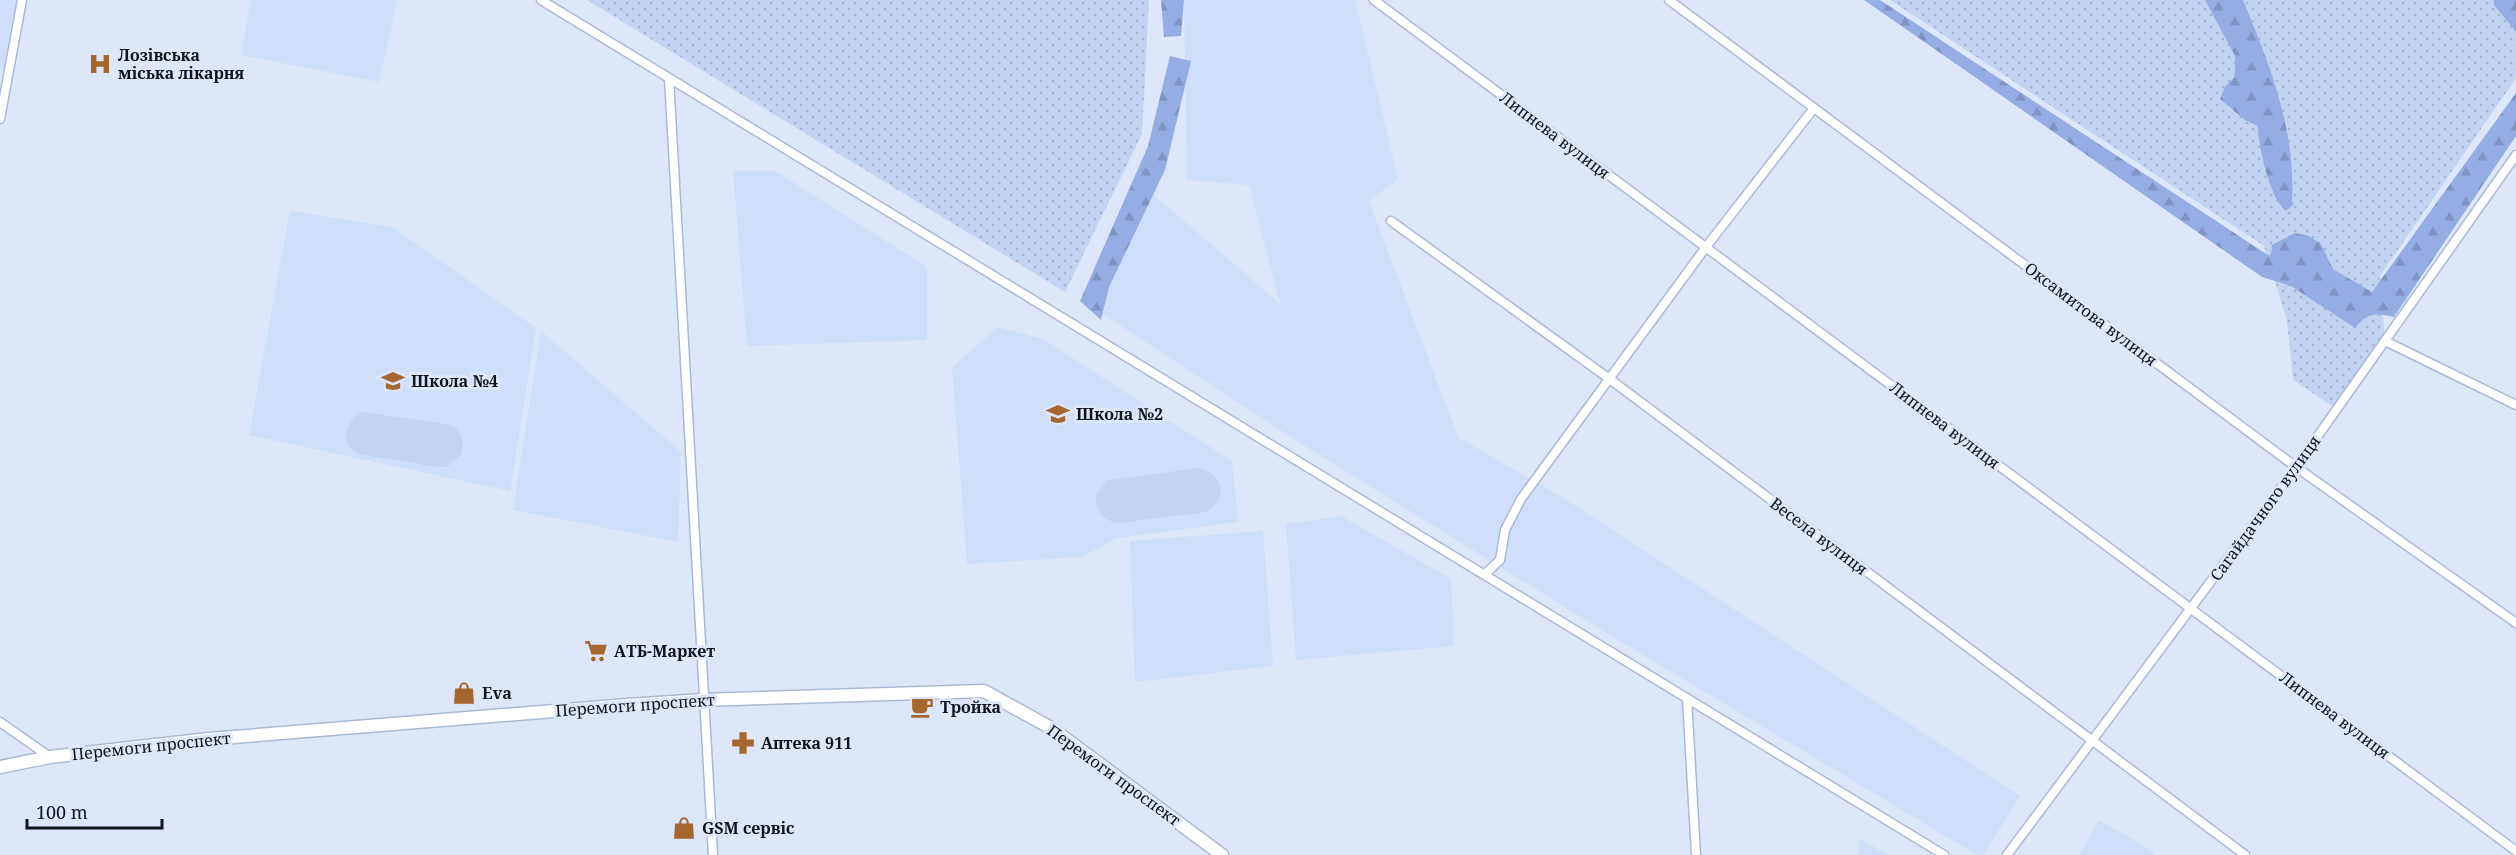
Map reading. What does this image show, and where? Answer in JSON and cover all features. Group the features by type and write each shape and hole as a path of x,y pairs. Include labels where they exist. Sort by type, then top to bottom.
{"street":[{"path":"0,119 22,0"},
{"path":"541,0 1944,855"},
{"name":"Липнева вулиця","path":"1374,0 2516,851"},
{"name":"Оксамитова вулиця","path":"1669,0 2296,467 2516,623"},
{"path":"669,78 713,855"},
{"path":"1485,574 1500,560 1505,530 1521,500 1611,380 1706,247 1814,108"},
{"name":"Сагайдачного вулиця","path":"2007,855 2296,467 2516,154"},
{"name":"Весела вулиця","path":"1391,220 1611,380 2245,855"},
{"path":"2385,340 2516,405"},
{"name":"Перемоги проспект","path":"0,767 50,757 210,739 703,700 984,691 1051,728 1222,855"},
{"path":"1687,698 1696,855"},
{"path":"0,722 50,757"}],"shaded area":[{"path":"0,0 22,0 8,75 0,70"},
{"path":"251,0 397,0 379,82 241,55"},
{"path":"587,0 1149,0 1142,134 1065,292"},
{"path":"1184,0 1355,0 1398,179 1369,201 1458,437 1562,497 2020,796 1983,855 1977,855 1610,635 1297,441 1089,305 1152,193 1280,304 1249,185 1187,180"},
{"path":"1890,0 2516,0 2516,78 2380,276 2385,341 2337,409 2293,380 2287,320 2264,246"},
{"path":"733,171 775,171 927,267 927,340 747,346"},
{"name":"Школа №4","path":"290,211 392,227 536,328 510,491 249,435"},
{"name":"Школа №2","path":"997,327 1043,339 1232,461 1238,522 1117,538 1082,557 967,564 952,368"},
{"path":"541,331 681,452 678,542 513,510"},
{"path":"363,412 452,425 459,431 462,438 461,455 447,467 439,467 357,454 348,443 346,432 352,421"},
{"path":"1199,468 1209,472 1217,479 1221,493 1220,499 1207,512 1119,523 1104,517 1096,505 1096,494 1108,480"},
{"path":"1341,516 1451,579 1454,646 1296,660 1286,524"},
{"path":"1263,531 1273,666 1135,682 1130,541"},
{"path":"2099,820 2154,852 2153,855 2079,855"},
{"path":"1859,838 1888,855 1859,855"}],"green space":[{"path":"1161,0 1184,0 1181,36 1164,37"},
{"path":"1864,0 1880,0 2271,257 2272,245 2295,233 2309,236 2321,244 2333,269 2372,292 2516,93 2516,136 2394,317 2368,316 2355,328 2291,286 2262,277"},
{"path":"2205,0 2243,0 2263,49 2279,98 2290,149 2292,202 2294,204 2286,211 2280,205 2270,184 2260,146 2258,126 2245,120 2220,99 2225,87 2235,76 2235,56"},
{"path":"2494,0 2516,0 2516,32 2494,5"},
{"path":"1170,56 1191,61 1165,170 1109,287 1101,320 1080,301 1148,146"}],"place":[{"name":"Лозівська міська лікарня","path":"100,64"},
{"name":"Школа №4","path":"393,381"},
{"name":"Школа №2","path":"1058,414"},
{"name":"АТБ-Маркет","path":"596,651"},
{"name":"Eva","path":"464,693"},
{"name":"Тройка","path":"922,707"},
{"name":"Аптека 911","path":"743,743"},
{"name":"GSM сервіс","path":"684,828"}]}
